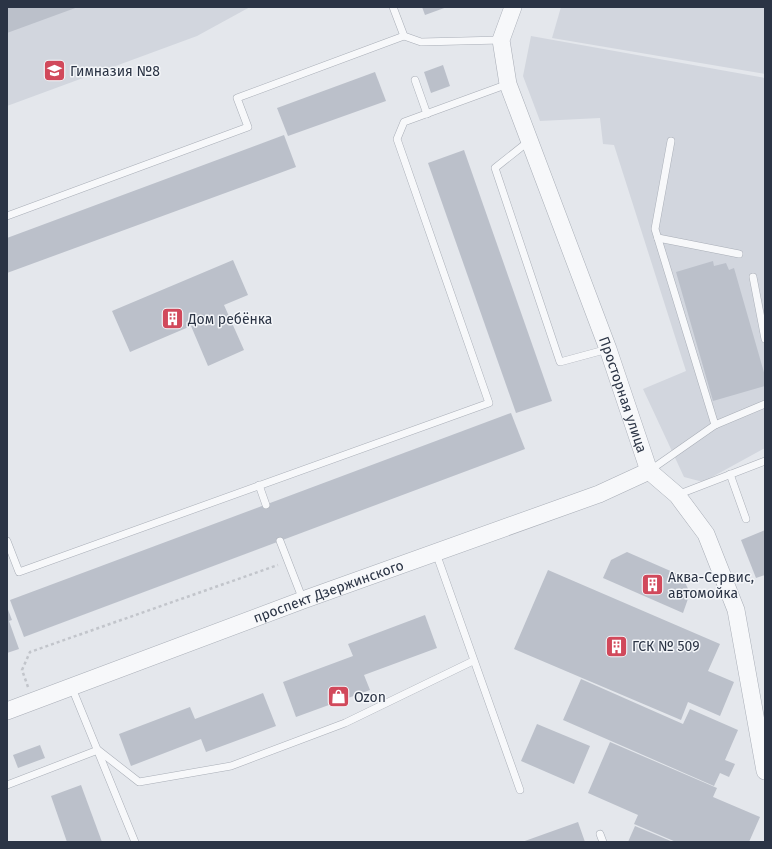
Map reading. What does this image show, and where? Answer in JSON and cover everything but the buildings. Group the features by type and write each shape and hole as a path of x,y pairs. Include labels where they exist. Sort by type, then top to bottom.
{"street":[{"name":"Просторная улица","path":"513,7 501,40 508,84 608,349 649,471 677,495 706,534 736,610 765,771"},
{"name":"проспект Дзержинского","path":"7,711 72,688 303,600 599,494 649,471"}],"lane":[{"path":"393,7 404,36"},
{"path":"7,216 248,127 237,98 404,36 421,42 501,40"},
{"path":"416,80 427,114"},
{"path":"7,541 19,572 489,403 397,139 404,122 508,84"},
{"path":"530,141 495,168 560,362 608,349"},
{"path":"671,141 655,229 715,425"},
{"path":"658,238 739,254"},
{"path":"753,277 765,338"},
{"path":"649,471 715,425 765,404"},
{"path":"677,495 765,461"},
{"path":"730,474 746,519"},
{"path":"259,485 266,505"},
{"path":"280,541 303,600"},
{"path":"436,553 473,661 520,790"},
{"path":"98,750 139,782 231,766 345,723 473,661"},
{"path":"72,688 135,842"},
{"path":"7,785 98,750"},
{"path":"600,834 603,842"}],"path":[{"path":"33,702 22,670 30,652 288,562"}],"shaded area":[{"name":"Гимназия №8","path":"7,7 250,7 197,36 7,106"},
{"path":"561,7 765,7 765,74 552,38"},
{"path":"531,36 765,78 765,448 703,482 684,477 643,389 686,371 614,145 603,144 600,118 540,121 523,76"}],"place":[{"name":"Гимназия №8","path":"54,71"},
{"name":"Дом ребёнка","path":"173,319"},
{"name":"Аква-Сервис, автомойка","path":"653,585"},
{"name":"ГСК № 509","path":"617,646"},
{"name":"Ozon","path":"338,697"}]}
